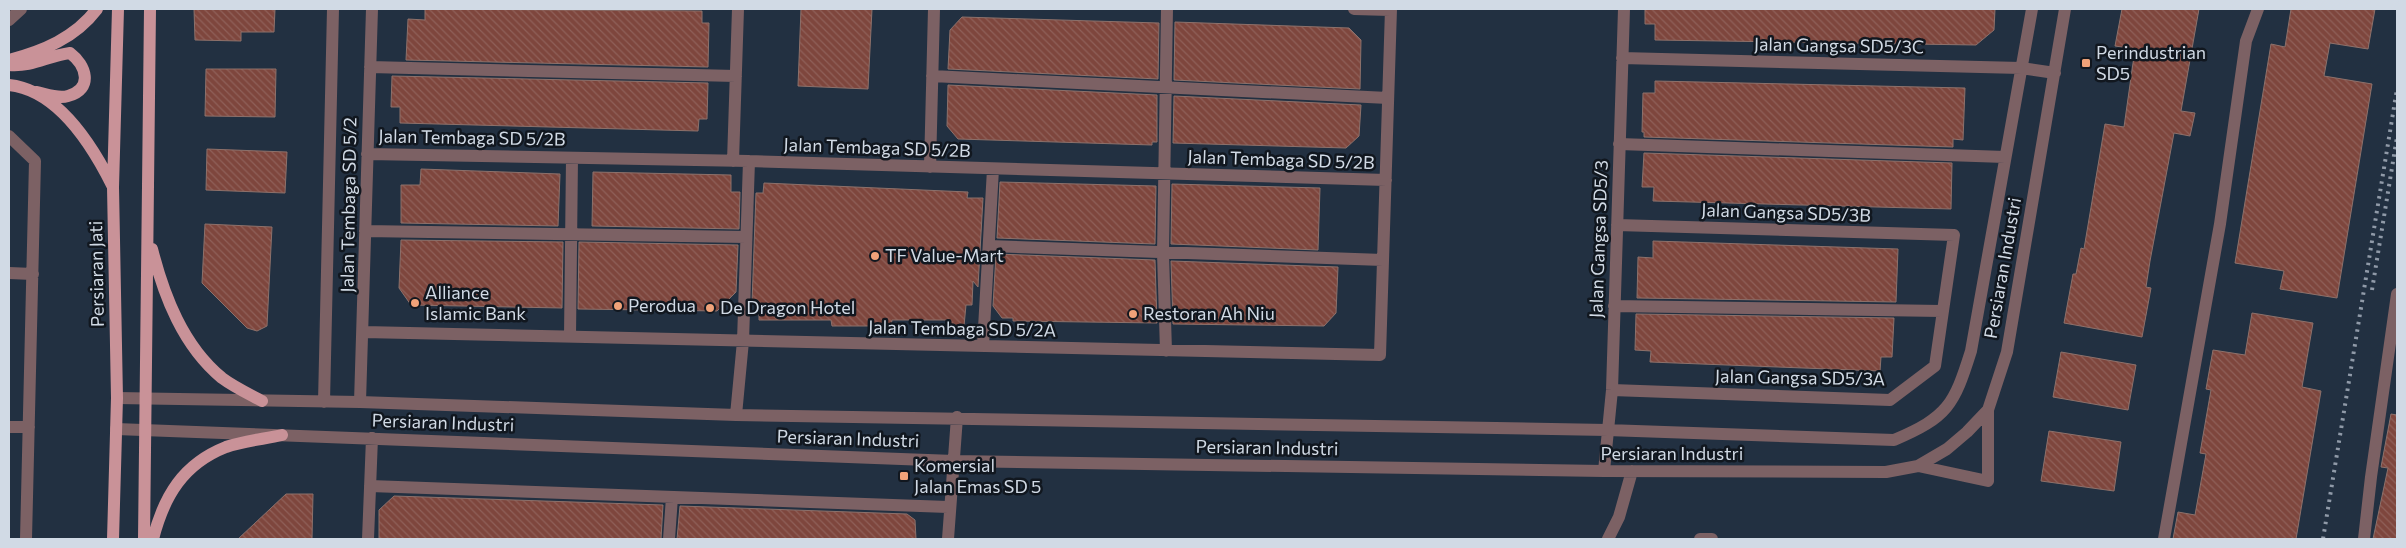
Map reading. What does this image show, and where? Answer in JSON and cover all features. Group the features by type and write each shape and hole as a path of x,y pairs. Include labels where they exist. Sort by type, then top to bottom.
{"main road":[{"path":"9,60 34,53 74,33 97,9"},
{"name":"Persiaran Jati","path":"113,539 117,398 113,187 118,9"},
{"path":"144,539 150,9"},
{"path":"9,65 24,66 40,63 57,55 70,53 78,59 85,70 84,82 78,90 69,96 36,92 9,85"},
{"path":"36,92 80,131 99,159 113,187"},
{"path":"147,232 162,288 189,341 223,379 262,401"},
{"path":"153,539 169,494 187,471 200,461 226,447 282,435"}],"street":[{"path":"9,20 21,9"},
{"name":"Jalan Tembaga SD 5/2","path":"324,402 333,9"},
{"name":"Jalan Tembaga SD 5/2","path":"360,402 364,332 366,154 372,9"},
{"path":"733,161 738,9"},
{"path":"930,168 934,9"},
{"path":"1166,351 1163,253 1167,9"},
{"path":"989,246 1383,260 1390,9 1354,9"},
{"name":"Jalan Gangsa SD5/3","path":"1604,471 1612,390 1624,9"},
{"name":"Persiaran Industri","path":"117,398 360,402 736,414 1608,430 1894,440 1925,427 1943,412 1959,390 1972,351 2032,9"},
{"name":"Persiaran Industri","path":"116,429 954,461 1604,471 1886,472 1918,466 1960,437 1988,410 2007,352 2066,9"},
{"path":"2164,539 2220,224 2246,41 2258,9"},
{"name":"Jalan Gangsa SD5/3C","path":"1622,58 2021,68 2055,73"},
{"path":"370,67 736,76"},
{"path":"932,76 1388,98"},
{"path":"9,136 35,161 26,539"},
{"path":"1620,144 2005,157"},
{"name":"Jalan Tembaga SD 5/2B","path":"366,154 749,161 930,168 1386,180"},
{"path":"570,337 572,158"},
{"path":"736,414 743,341 749,161"},
{"path":"983,346 993,169"},
{"name":"Jalan Gangsa SD5/3B","path":"1617,225 1954,235"},
{"path":"365,231 746,236"},
{"name":"Jalan Gangsa SD5/3A","path":"1612,390 1890,400 1935,366 1954,235"},
{"name":"Jalan Tembaga SD 5/2A","path":"364,332 1380,356 1383,260"},
{"path":"9,274 33,274"},
{"path":"2364,539 2397,294"},
{"path":"1614,306 1942,311"},
{"path":"1918,466 1988,481 1988,410"},
{"path":"948,539 948,507 957,417"},
{"path":"9,426 29,427"},
{"path":"368,539 372,438"},
{"path":"1608,539 1620,517 1632,471"},
{"path":"370,486 948,507"},
{"path":"669,539 672,497"},
{"path":"1700,539 1712,539"}],"building":[{"path":"194,9 275,9 274,32 241,32 241,41 195,40"},
{"path":"425,9 702,11 702,23 709,23 708,67 406,60 408,19 425,20"},
{"path":"801,9 872,9 868,89 798,86"},
{"path":"1645,9 1995,9 1994,30 1976,45 1655,40 1655,24 1645,24"},
{"path":"2122,9 2199,9 2181,111 2195,113 2190,136 2174,133 2150,261 2146,287 2151,288 2142,337 2064,323 2073,274 2076,274 2081,248 2084,249 2105,124 2124,127 2135,49 2115,46"},
{"path":"2291,9 2375,9 2368,49 2330,43 2324,76 2372,84 2337,298 2280,289 2284,271 2235,263 2271,44 2285,47"},
{"path":"962,17 1159,23 1158,79 948,69 950,30"},
{"path":"1175,22 1349,28 1361,40 1360,89 1174,80"},
{"path":"206,69 276,69 275,117 205,116"},
{"path":"392,76 708,83 707,119 699,119 698,131 400,123 400,107 391,107"},
{"path":"1655,81 1965,88 1963,140 1953,139 1953,147 1644,137 1644,132 1642,132 1643,93 1655,93"},
{"path":"948,85 1157,95 1157,142 1152,142 1152,145 958,139 947,126"},
{"path":"1174,96 1361,105 1359,136 1346,148 1173,143"},
{"path":"207,149 287,152 285,193 206,190"},
{"path":"1644,153 1952,163 1951,209 1653,201 1654,187 1642,187"},
{"path":"421,169 560,174 558,226 401,223 401,185 420,185"},
{"path":"593,172 731,175 731,192 740,192 739,229 592,226"},
{"path":"1000,182 1156,186 1155,244 997,238"},
{"path":"764,183 968,192 967,198 983,198 978,287 973,281 972,305 966,305 964,326 947,325 948,320 892,320 891,326 832,326 831,320 759,320 759,303 752,303 756,193 763,193"},
{"path":"1172,184 1320,188 1318,250 1171,244"},
{"path":"205,224 272,227 267,326 257,331 247,328 202,283"},
{"path":"401,240 563,242 562,308 411,305 399,288"},
{"path":"1653,241 1898,249 1896,302 1637,298 1638,257 1653,258"},
{"path":"579,242 738,245 736,292 717,311 578,309"},
{"path":"996,254 1155,260 1157,323 1013,321 1013,318 1002,318 993,306"},
{"path":"1171,261 1338,267 1336,313 1324,326 1173,324"},
{"path":"2252,313 2313,323 2302,387 2321,391 2296,539 2173,539 2178,512 2195,515 2206,454 2200,453 2211,390 2206,389 2213,350 2245,355"},
{"path":"1636,314 1894,318 1892,357 1881,357 1880,371 1650,362 1651,351 1635,350"},
{"path":"2061,352 2136,365 2128,410 2053,397"},
{"path":"2391,414 2397,415 2397,539 2373,539 2388,468 2381,467"},
{"path":"2049,431 2121,442 2114,491 2041,481"},
{"path":"286,494 313,494 312,539 238,539"},
{"path":"394,496 663,505 661,539 379,539 379,510"},
{"path":"680,506 907,514 915,520 916,539 677,539"}],"railway":[{"path":"2323,539 2397,89"},
{"path":"2372,290 2397,137"}],"place":[{"name":"Perindustrian SD5","path":"2086,63"},
{"name":"TF Value-Mart","path":"875,256"},
{"name":"Alliance Islamic Bank","path":"415,303"},
{"name":"Perodua","path":"618,306"},
{"name":"De Dragon Hotel","path":"710,308"},
{"name":"Restoran Ah Niu","path":"1133,314"},
{"name":"Komersial Jalan Emas SD 5","path":"904,476"}]}
